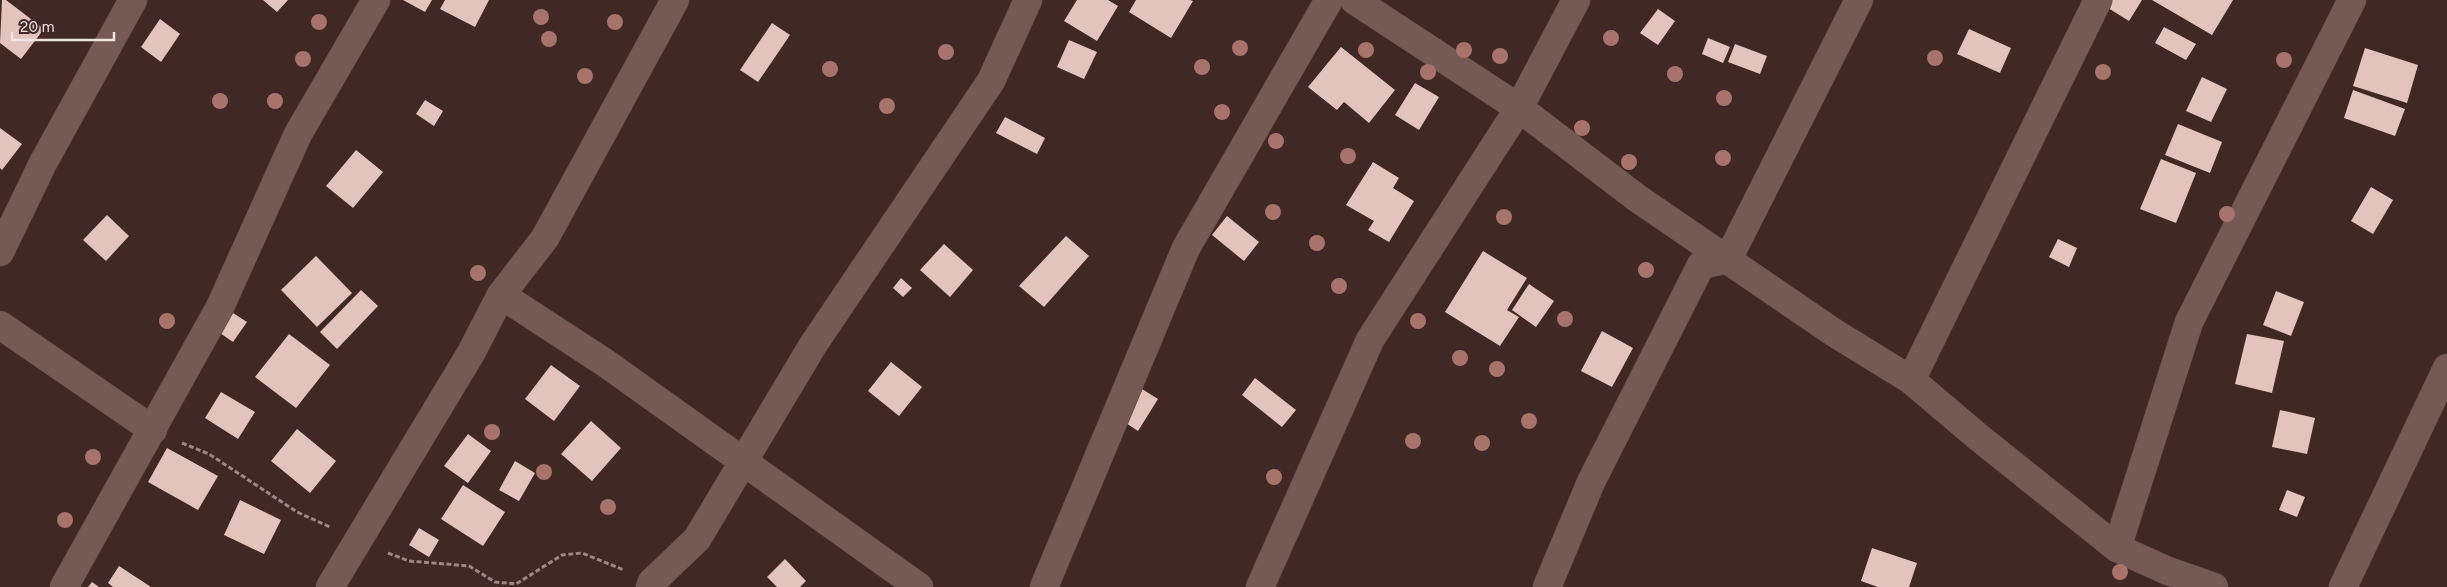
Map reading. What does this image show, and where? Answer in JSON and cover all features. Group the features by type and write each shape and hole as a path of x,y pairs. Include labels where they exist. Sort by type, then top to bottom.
{"street":[{"path":"0,252 43,163 133,0"},
{"path":"64,587 220,307 298,134 376,0"},
{"path":"330,587 471,353 501,296 545,238 675,0"},
{"path":"650,587 652,582 697,539 744,464 813,346 991,81 1028,0"},
{"path":"1044,587 1186,248 1328,0"},
{"path":"1354,0 1519,108 1637,198 1833,332 1912,380 1977,436 2117,548 2168,571 2214,587"},
{"path":"1260,587 1370,340 1519,108 1576,0"},
{"path":"1728,259 1859,0"},
{"path":"1912,380 2098,0"},
{"path":"2117,548 2189,322 2352,0"},
{"path":"1547,587 1591,482 1700,265 1728,259"},
{"path":"501,296 604,362 906,583"},
{"path":"0,324 153,430"},
{"path":"2343,587 2447,368"}],"building":[{"path":"2,0 6,0 44,29 21,59 0,43"},
{"path":"263,0 288,0 277,12"},
{"path":"403,0 432,0 425,12"},
{"path":"445,0 489,0 475,27 440,9"},
{"path":"1077,0 1108,0 1118,6 1097,41 1064,21"},
{"path":"1136,0 1193,1 1171,38 1129,12"},
{"path":"2112,0 2142,0 2129,21 2108,8"},
{"path":"2152,0 2233,0 2212,35"},
{"path":"1658,9 1675,21 1658,45 1640,33"},
{"path":"160,19 180,34 161,62 141,47"},
{"path":"772,23 790,35 758,82 740,70"},
{"path":"2164,27 2196,44 2186,60 2155,43"},
{"path":"1969,29 2011,48 2000,73 1957,54"},
{"path":"1708,38 1730,47 1723,63 1702,54"},
{"path":"1069,40 1097,52 1084,79 1057,67"},
{"path":"1735,44 1767,56 1760,74 1728,62"},
{"path":"1341,47 1395,90 1369,123 1344,102 1337,110 1308,87"},
{"path":"2365,48 2418,65 2407,103 2353,86"},
{"path":"2202,77 2227,89 2211,122 2186,111"},
{"path":"1415,83 1439,97 1419,130 1395,115"},
{"path":"2353,90 2405,109 2395,136 2344,118"},
{"path":"425,100 443,111 434,126 416,114"},
{"path":"1005,117 1045,138 1037,154 996,133"},
{"path":"2178,124 2222,142 2210,173 2165,155"},
{"path":"0,128 22,144 2,170 0,168"},
{"path":"356,150 383,172 353,208 326,186"},
{"path":"2161,159 2196,173 2176,223 2140,209"},
{"path":"1373,162 1399,178 1393,188 1414,201 1389,242 1368,230 1374,221 1346,205"},
{"path":"2371,187 2393,200 2373,234 2351,221"},
{"path":"107,215 129,236 106,261 83,240"},
{"path":"1227,216 1259,242 1244,261 1212,235"},
{"path":"1066,236 1089,256 1044,307 1019,286"},
{"path":"2058,239 2077,248 2069,267 2049,257"},
{"path":"944,244 973,270 950,297 920,270"},
{"path":"1483,251 1527,278 1507,310 1519,317 1500,346 1445,312"},
{"path":"316,256 352,293 317,327 281,290"},
{"path":"901,278 912,288 903,297 893,288"},
{"path":"1529,284 1554,301 1536,327 1512,310"},
{"path":"361,290 378,306 337,349 320,332"},
{"path":"2276,291 2304,302 2291,336 2263,325"},
{"path":"230,311 247,322 233,342 217,331"},
{"path":"1602,331 1633,348 1612,387 1581,371"},
{"path":"289,334 330,365 296,408 255,377"},
{"path":"2247,334 2284,341 2272,393 2235,384"},
{"path":"891,362 922,387 899,416 868,391"},
{"path":"551,365 580,386 554,421 525,399"},
{"path":"1255,378 1296,410 1282,427 1242,395"},
{"path":"1134,384 1158,399 1138,431 1114,415"},
{"path":"221,392 255,412 238,439 205,418"},
{"path":"2280,410 2315,418 2307,454 2272,447"},
{"path":"591,421 621,448 592,481 561,454"},
{"path":"297,429 336,461 310,493 271,461"},
{"path":"468,434 491,451 468,483 444,466"},
{"path":"167,448 218,476 198,510 148,482"},
{"path":"515,461 535,473 519,501 499,490"},
{"path":"463,485 505,512 483,546 441,519"},
{"path":"2287,490 2305,497 2297,517 2279,510"},
{"path":"240,500 281,520 264,554 224,535"},
{"path":"419,528 439,540 429,557 409,545"},
{"path":"1872,548 1917,563 1909,587 1878,587 1861,581"},
{"path":"785,559 806,581 800,587 777,587 767,577"},
{"path":"119,566 151,587 113,587 108,583"},
{"path":"92,582 99,587 88,587"}]}
